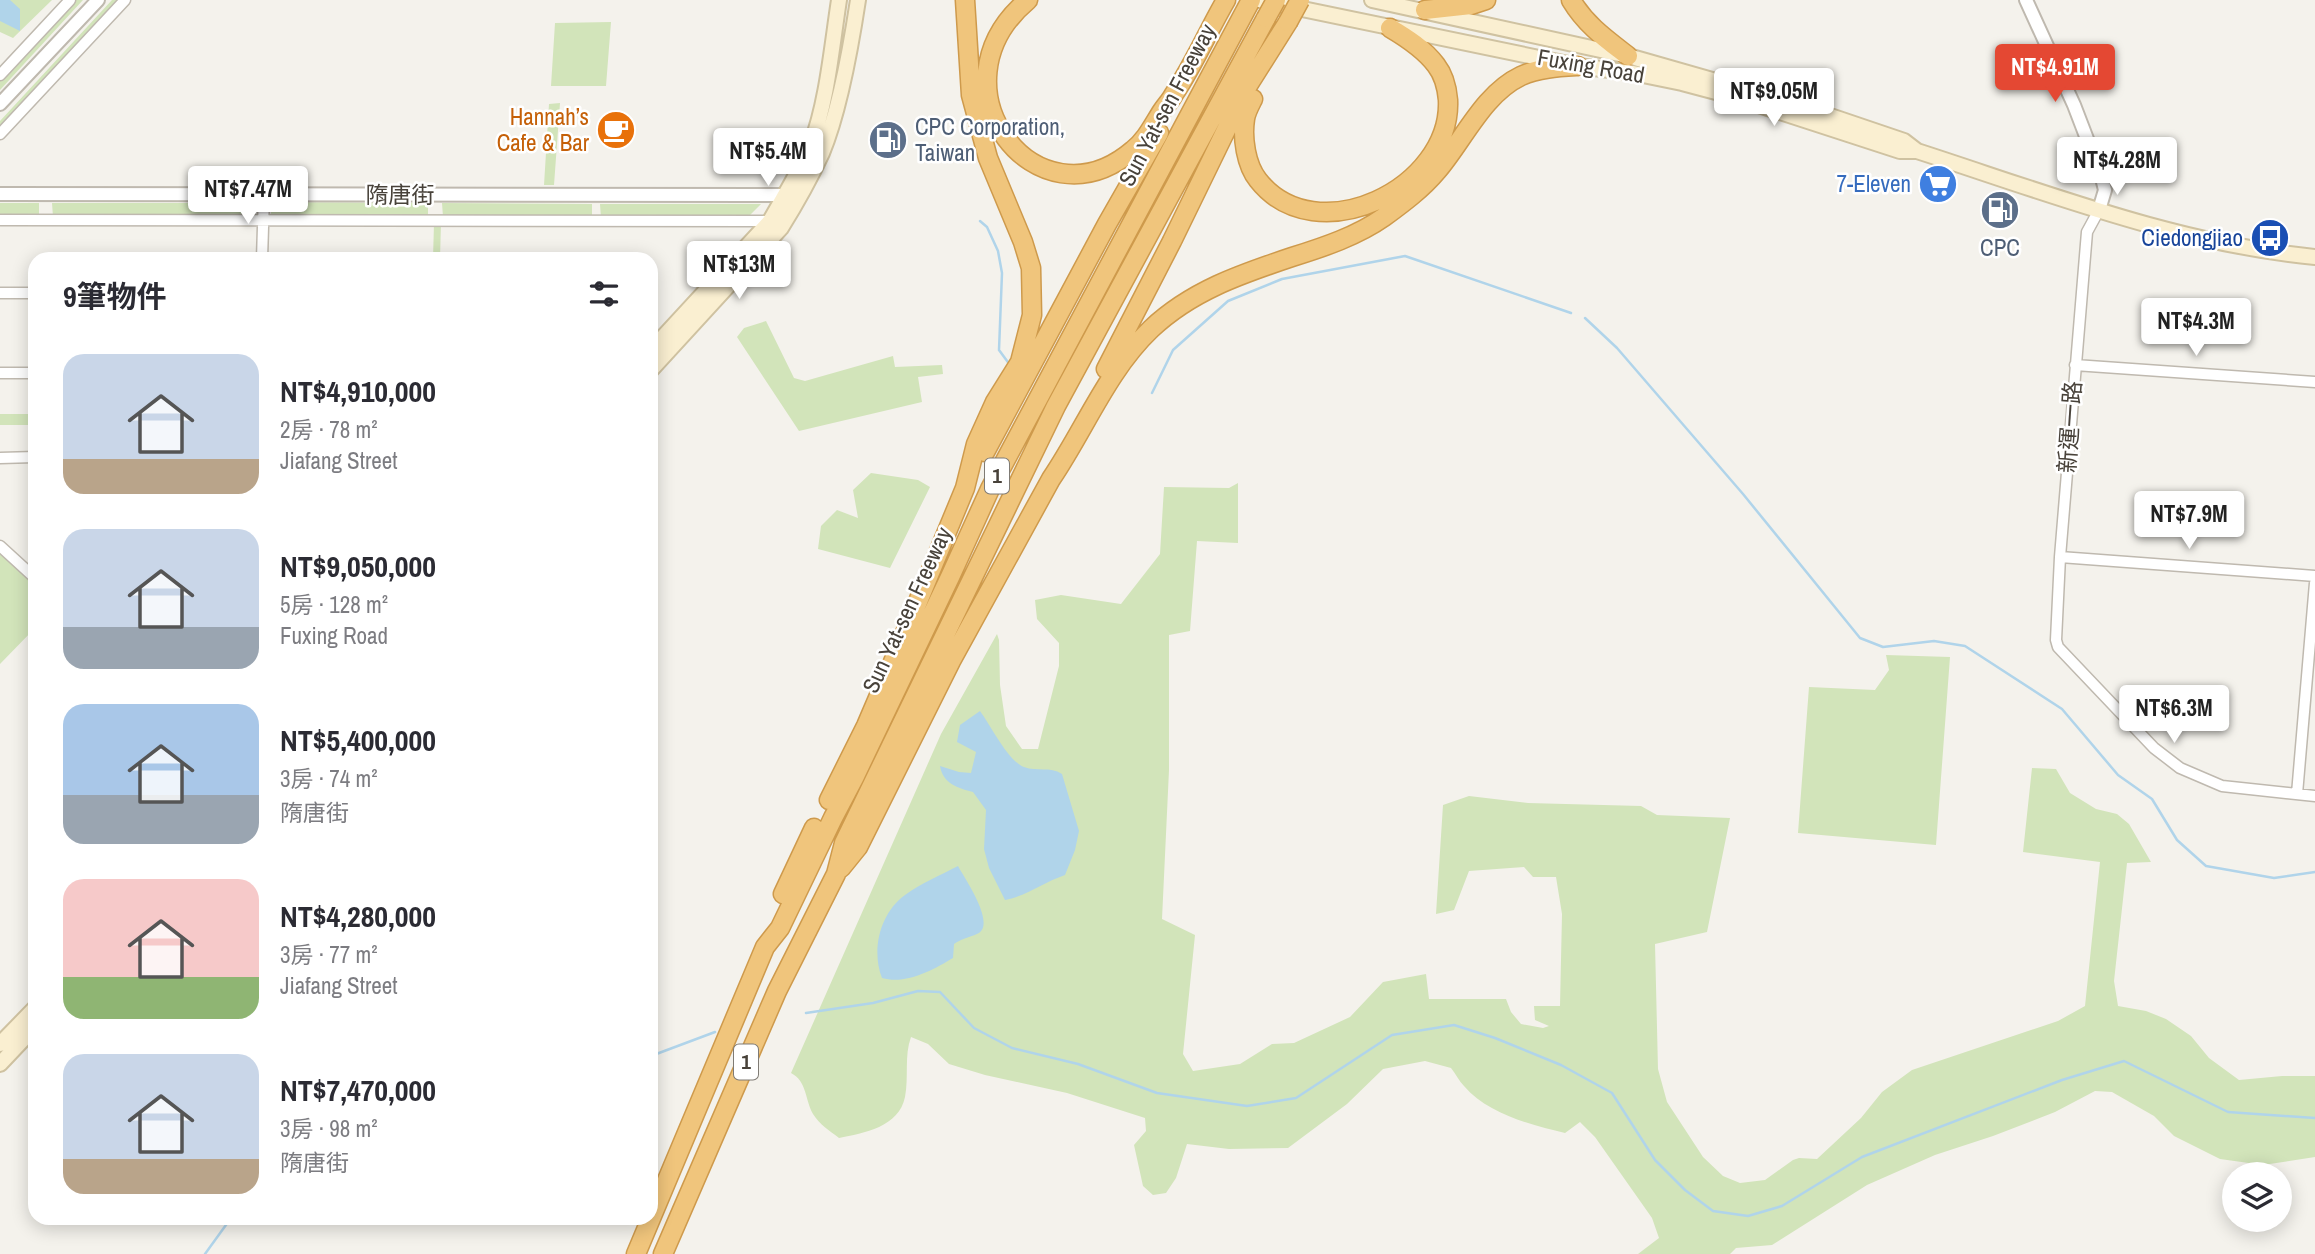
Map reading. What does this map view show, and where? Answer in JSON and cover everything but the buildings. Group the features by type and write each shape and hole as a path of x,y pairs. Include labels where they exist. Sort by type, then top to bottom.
{"highway":[{"path":"965,0 971,95 978,128 1023,242 1031,268 1033,294 1032,315 1020,362 995,402 976,444 965,488"},
{"path":"1028,0 1006,25 995,45 989,66 987,90 991,113 1010,145 1024,158 1041,167 1078,173 1099,170 1135,149 1174,94 1224,4"},
{"name":"Sun Yat-sen Freeway","path":"663,1254 777,991 836,874 844,843 1056,406 1276,0"},
{"path":"1051,479 1056,462 1131,322 1247,87 1300,0"},
{"path":"1425,10 1471,5 1486,0"},
{"path":"1571,0 1593,30 1628,56"},
{"name":"Sun Yat-sen Freeway","path":"658,1202 765,947 780,928 854,778 990,489 1247,6"},
{"path":"1271,50 1245,119 1245,147 1253,174 1270,195 1290,207 1315,213 1338,212 1365,205 1391,193 1413,177 1429,161 1441,140 1448,117 1447,89 1437,66 1412,42 1390,28"},
{"path":"836,874 858,848 951,661 1051,479 1106,384 1143,338 1171,312 1219,283 1333,243 1358,233 1382,218 1435,173 1500,90 1521,76 1551,68 1578,66"},
{"path":"765,947 769,924 797,862 866,726 965,488 1107,223 1156,140 1171,110 1174,94"},
{"name":"Sun Yat-sen Freeway","path":"636,1254 648,1225"}],"main road":[{"path":"658,361 770,221 811,144 821,109 839,0"},
{"path":"658,344 696,312 786,221 796,206 823,151 835,110 858,0"},
{"name":"Fuxing Road","path":"1259,0 1578,66 1682,83 1731,96 1900,151 1917,150"},
{"name":"Fuxing Road","path":"1372,0 1628,56 1786,101 1904,141 1917,150 2099,210 2182,234 2259,250 2315,257"},
{"path":"0,1044 28,1015"},
{"path":"0,1062 28,1034"}],"street":[{"path":"0,75 70,0"},
{"path":"0,104 98,0"},
{"path":"0,134 125,0"},
{"path":"2026,0 2074,105 2102,178 2105,190 2099,210"},
{"name":"隋唐街","path":"0,194 784,195"},
{"path":"262,252 264,195"},
{"path":"784,195 796,206"},
{"name":"新運一路","path":"2099,210 2087,232 2060,557 2056,640 2058,647 2154,748 2180,768 2222,786 2297,794"},
{"name":"隋唐街","path":"0,220 786,221"},
{"path":"0,293 28,293"},
{"path":"2075,365 2315,382"},
{"path":"0,373 28,373"},
{"path":"0,458 28,457"},
{"path":"0,546 28,572"},
{"path":"2060,557 2315,576"},
{"path":"2315,583 2297,794 2315,796"}],"green space":[{"path":"0,0 52,0 13,38 0,32"},
{"path":"73,0 83,0 0,90 0,78"},
{"path":"112,0 121,0 0,131 0,121"},
{"path":"611,22 606,86 551,86 555,23"},
{"path":"560,103 554,185 544,185 549,104"},
{"path":"271,202 428,203 428,217 271,217"},
{"path":"0,203 39,203 39,217 0,217"},
{"path":"52,203 254,203 254,217 53,217"},
{"path":"442,203 592,204 592,218 443,217"},
{"path":"600,204 761,204 747,218 601,218"},
{"path":"434,223 441,223 440,252 433,252"},
{"path":"766,321 794,378 805,381 893,356 895,367 942,365 943,374 918,377 922,402 799,431 737,337 744,328"},
{"path":"0,414 28,414 28,425 0,425"},
{"path":"871,473 918,480 930,487 890,568 818,549 821,526 837,510 858,518 853,490"},
{"path":"1238,483 1238,543 1197,541 1190,631 1169,635 1169,770 1162,919 1195,935 1183,1054 1193,1071 1240,1064 1272,1044 1294,1043 1350,1017 1383,982 1426,974 1429,999 1506,999 1511,1012 1521,1024 1543,1028 1549,1026 1535,1020 1534,1006 1560,1006 1562,914 1556,877 1533,877 1524,867 1469,871 1454,910 1436,914 1443,805 1469,796 1528,803 1641,806 1657,815 1730,818 1707,932 1655,944 1658,1069 1667,1102 1703,1157 1723,1176 1740,1183 1765,1180 1793,1160 1817,1159 1861,1118 1882,1092 1912,1070 2058,1021 2085,1006 2100,862 2023,852 2032,768 2056,769 2070,793 2096,809 2117,814 2129,824 2151,862 2127,863 2114,981 2118,1006 2146,1011 2166,1019 2191,1036 2209,1058 2239,1080 2315,1076 2315,1157 2282,1162 2220,1159 2174,1136 2154,1116 2112,1092 2095,1091 2055,1112 1935,1155 1867,1185 1772,1245 1736,1248 1730,1254 1638,1254 1659,1238 1652,1218 1595,1137 1580,1122 1565,1133 1511,1117 1474,1096 1451,1068 1425,1061 1383,1069 1347,1104 1288,1148 1229,1149 1187,1144 1176,1178 1166,1193 1153,1195 1143,1186 1134,1145 1146,1131 1145,1118 1067,1093 949,1064 928,1044 911,1037 905,1097 896,1115 879,1127 839,1138 815,1118 803,1086 791,1073 941,734 997,634 1006,726 1022,749 1038,749 1059,666 1059,643 1037,619 1035,600 1061,595 1121,604 1160,554 1164,487 1229,488"},
{"path":"0,546 28,572 28,635 0,664"},
{"path":"1886,655 1950,657 1936,845 1798,833 1809,687 1875,690 1889,670"}],"water":[{"path":"0,0 10,0 20,9 20,31 0,21"},
{"path":"980,711 1006,751 1018,763 1024,767 1053,770 1062,774 1079,831 1065,875 1005,900 989,868 984,849 986,810 973,792 948,781 940,766 971,773 976,752 957,742 960,725"},
{"path":"958,866 981,910 983,927 979,933 954,944 953,958 937,967 900,980 882,978 877,956 878,944 889,912 911,891"}],"waterway":[{"path":"980,221 987,227 998,251 1002,273 999,350 1010,365"},
{"path":"1152,393 1173,350 1228,301 1282,279 1405,256 1571,313"},
{"path":"1585,318 1617,348 1743,494 1860,638 1883,647 1934,641 1965,646 2062,709 2118,775 2152,799 2177,840 2206,866 2274,878 2315,872"},
{"path":"806,1013 873,1003 918,991 940,992 974,1028 1012,1048 1078,1064 1157,1093 1247,1106 1296,1098 1392,1035 1454,1025 1495,1038 1561,1065 1612,1093 1655,1160 1685,1190 1713,1211 1748,1216 1782,1206 1862,1157 2062,1080 2124,1061 2228,1112 2315,1118"},
{"path":"658,1053 715,1032"},
{"path":"205,1254 226,1225"}],"place":[{"name":"Hannah’s Cafe & Bar","path":"616,130"},
{"name":"CPC Corporation, Taiwan","path":"888,140"},
{"name":"7-Eleven","path":"1938,184"},
{"name":"CPC","path":"2000,210"},
{"name":"Ciedongjiao","path":"2270,238"}]}
